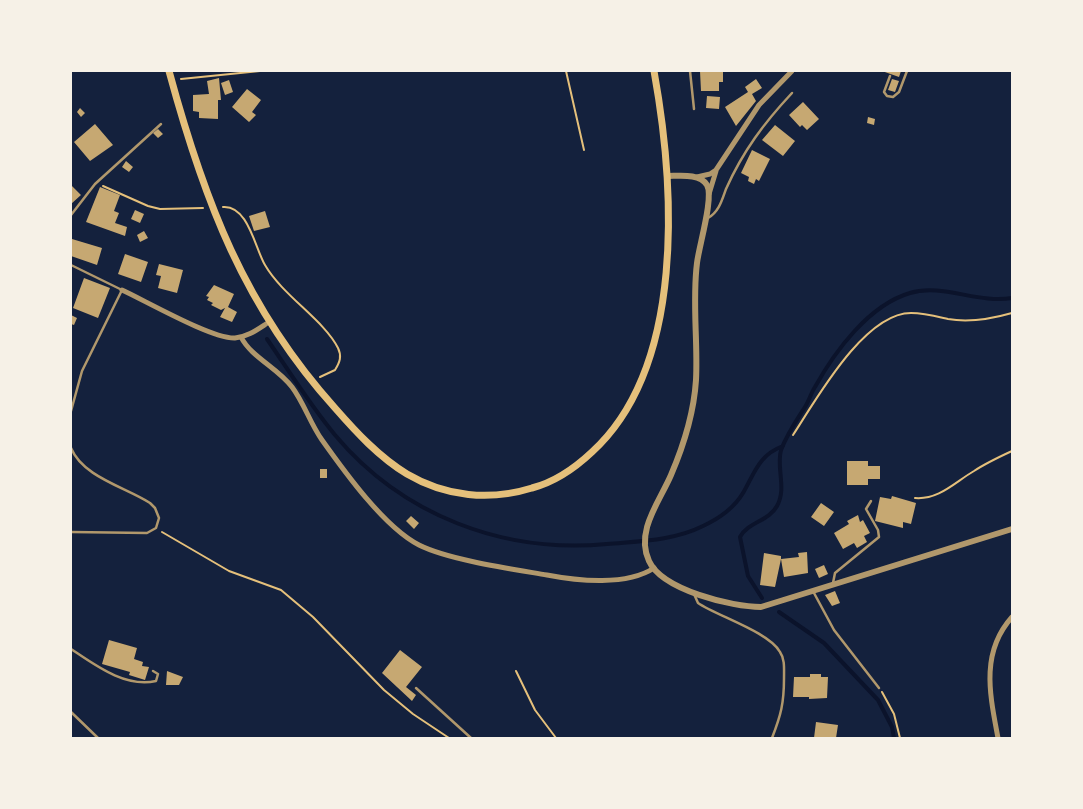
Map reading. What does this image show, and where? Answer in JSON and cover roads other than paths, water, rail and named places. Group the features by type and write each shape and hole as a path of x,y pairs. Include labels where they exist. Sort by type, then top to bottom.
{"main road":[{"path":"169,71 206,195 241,272 269,322 310,379 354,430 382,456 424,483 447,491 472,496 495,496 539,486 562,475 583,461 617,426 632,403 647,369 656,334 665,276 668,176 663,122 654,71"}],"street":[{"path":"668,176 696,177 710,174 718,166 759,104 792,71"},
{"path":"718,166 709,194 694,290 695,391 672,473 650,517 645,546 649,562 668,580 695,593 754,607 814,591 1012,529"},
{"path":"696,177 705,182 709,194"},
{"path":"122,290 214,334 233,338 241,337 269,322"},
{"path":"241,337 250,349 292,386 320,438 370,501 402,533 419,545 479,562 557,577 626,579 646,574 654,568"},
{"path":"998,738 991,703 989,666 996,640 1012,617"}],"lane":[{"path":"690,71 694,109"},
{"path":"890,76 884,92 887,96 893,97 899,92 907,71"},
{"path":"704,220 716,212 738,162 752,140 792,93"},
{"path":"71,216 95,184 161,124"},
{"path":"71,265 122,290 82,371 71,412"},
{"path":"71,448 77,459 89,470 142,498 155,508 159,518 156,528 147,533 71,532"},
{"path":"833,584 835,572 879,537 878,530 866,509 871,501"},
{"path":"814,591 834,630 880,688"},
{"path":"695,593 694,598 698,603 753,631 774,645 781,653 784,668 783,710 772,738"},
{"path":"71,649 122,678 136,682 152,682 158,678 156,672 153,671"},
{"path":"416,688 471,738"},
{"path":"71,712 98,738"}],"waterway":[{"path":"762,598 748,576 740,537 748,528 769,515 777,506 781,492 780,457 783,444 823,373 843,345 867,319 881,308 895,299 910,293 935,290 986,298 1012,298"},
{"path":"267,339 326,424 362,463 391,487 423,507 457,523 493,535 530,542 568,545 644,541 680,535 709,523 730,508 743,493 763,459 783,446"},
{"path":"779,612 824,643 878,700 892,727 894,738"}]}
